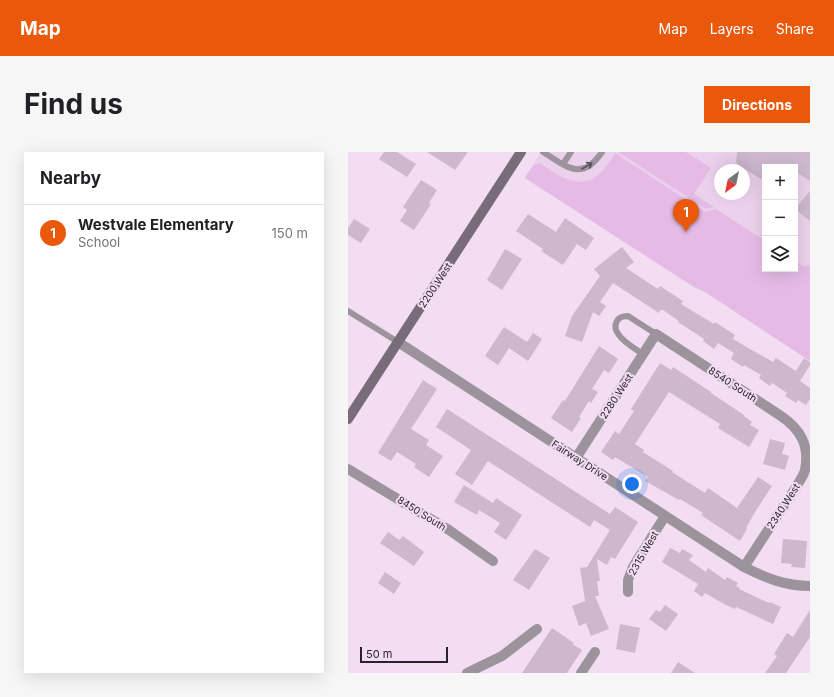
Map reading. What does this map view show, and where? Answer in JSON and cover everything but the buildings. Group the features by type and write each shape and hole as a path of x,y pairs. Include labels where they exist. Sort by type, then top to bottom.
{"street":[{"name":"2200 West","path":"348,419 521,152"},
{"name":"2280 West","path":"576,458 656,334"},
{"name":"8540 South","path":"656,334 782,416 799,431 805,440"},
{"name":"Fairway Drive","path":"398,342 744,567 768,579 795,586 810,586"},
{"name":"2340 West","path":"744,567 798,484 805,470 807,454 805,440"},
{"name":"8450 South","path":"348,469 443,526 493,561"},
{"name":"2315 West","path":"628,592 628,580 633,566 665,516"},
{"path":"467,673 502,656 537,629"},
{"path":"581,673 595,652"}],"lane":[{"path":"543,152 563,164 582,170 588,167 602,152"},
{"path":"563,164 571,152"},
{"path":"348,310 398,342"},
{"path":"643,354 618,335 615,326 616,322 620,318 628,316 656,334"}],"shaded area":[{"path":"541,152 810,152 810,361 705,292 694,287 525,178"},
{"path":"618,152 686,152 711,168 694,194 714,207 706,209"},
{"path":"615,153 705,212 716,209 762,239 762,272 798,272 798,262 803,266 810,265 810,361 705,292 694,287 525,178 532,167 539,163 562,177 578,182 594,178 607,165"}],"place":[{"name":"Westvale Elementary","path":"686,232"}]}
